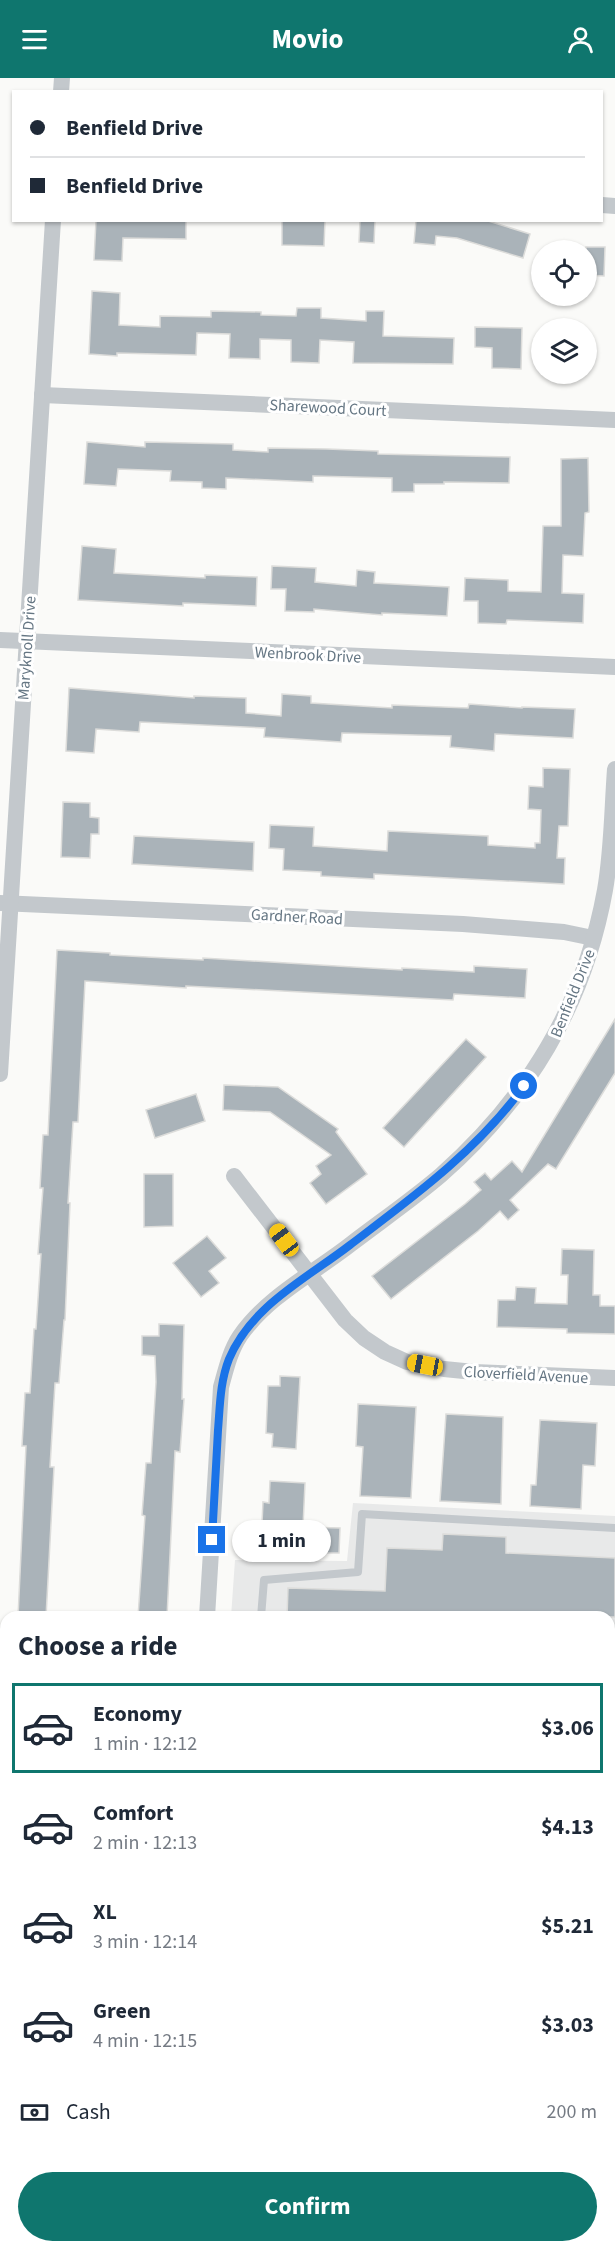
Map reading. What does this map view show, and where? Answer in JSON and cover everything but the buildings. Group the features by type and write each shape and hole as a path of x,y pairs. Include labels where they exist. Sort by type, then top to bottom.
{"street":[{"name":"Maryknoll Drive","path":"0,1074 6,903 27,641 53,222"},
{"name":"Sharewood Court","path":"42,395 615,420"},
{"name":"Wenbrook Drive","path":"0,640 615,667"},
{"name":"Benfield Drive","path":"207,1611 221,1387 228,1361 239,1338 255,1318 309,1274 348,1247 440,1175 507,1108 535,1070 560,1027 582,976 593,938 605,890 615,768"},
{"name":"Gardner Road","path":"6,903 463,924 564,932 593,938"},
{"name":"Cloverfield Avenue","path":"234,1176 345,1320 364,1338 385,1352 407,1362 444,1369 615,1378"}],"lane":[{"path":"261,1611 264,1580 358,1572 362,1514 615,1528"}],"shaded area":[{"path":"353,1503 615,1516 615,1611 231,1611 235,1560 347,1561"}],"route":[{"path":"212,1540 221,1387 228,1361 239,1338 270,1303 348,1247 440,1175 494,1123 524,1086"}]}
